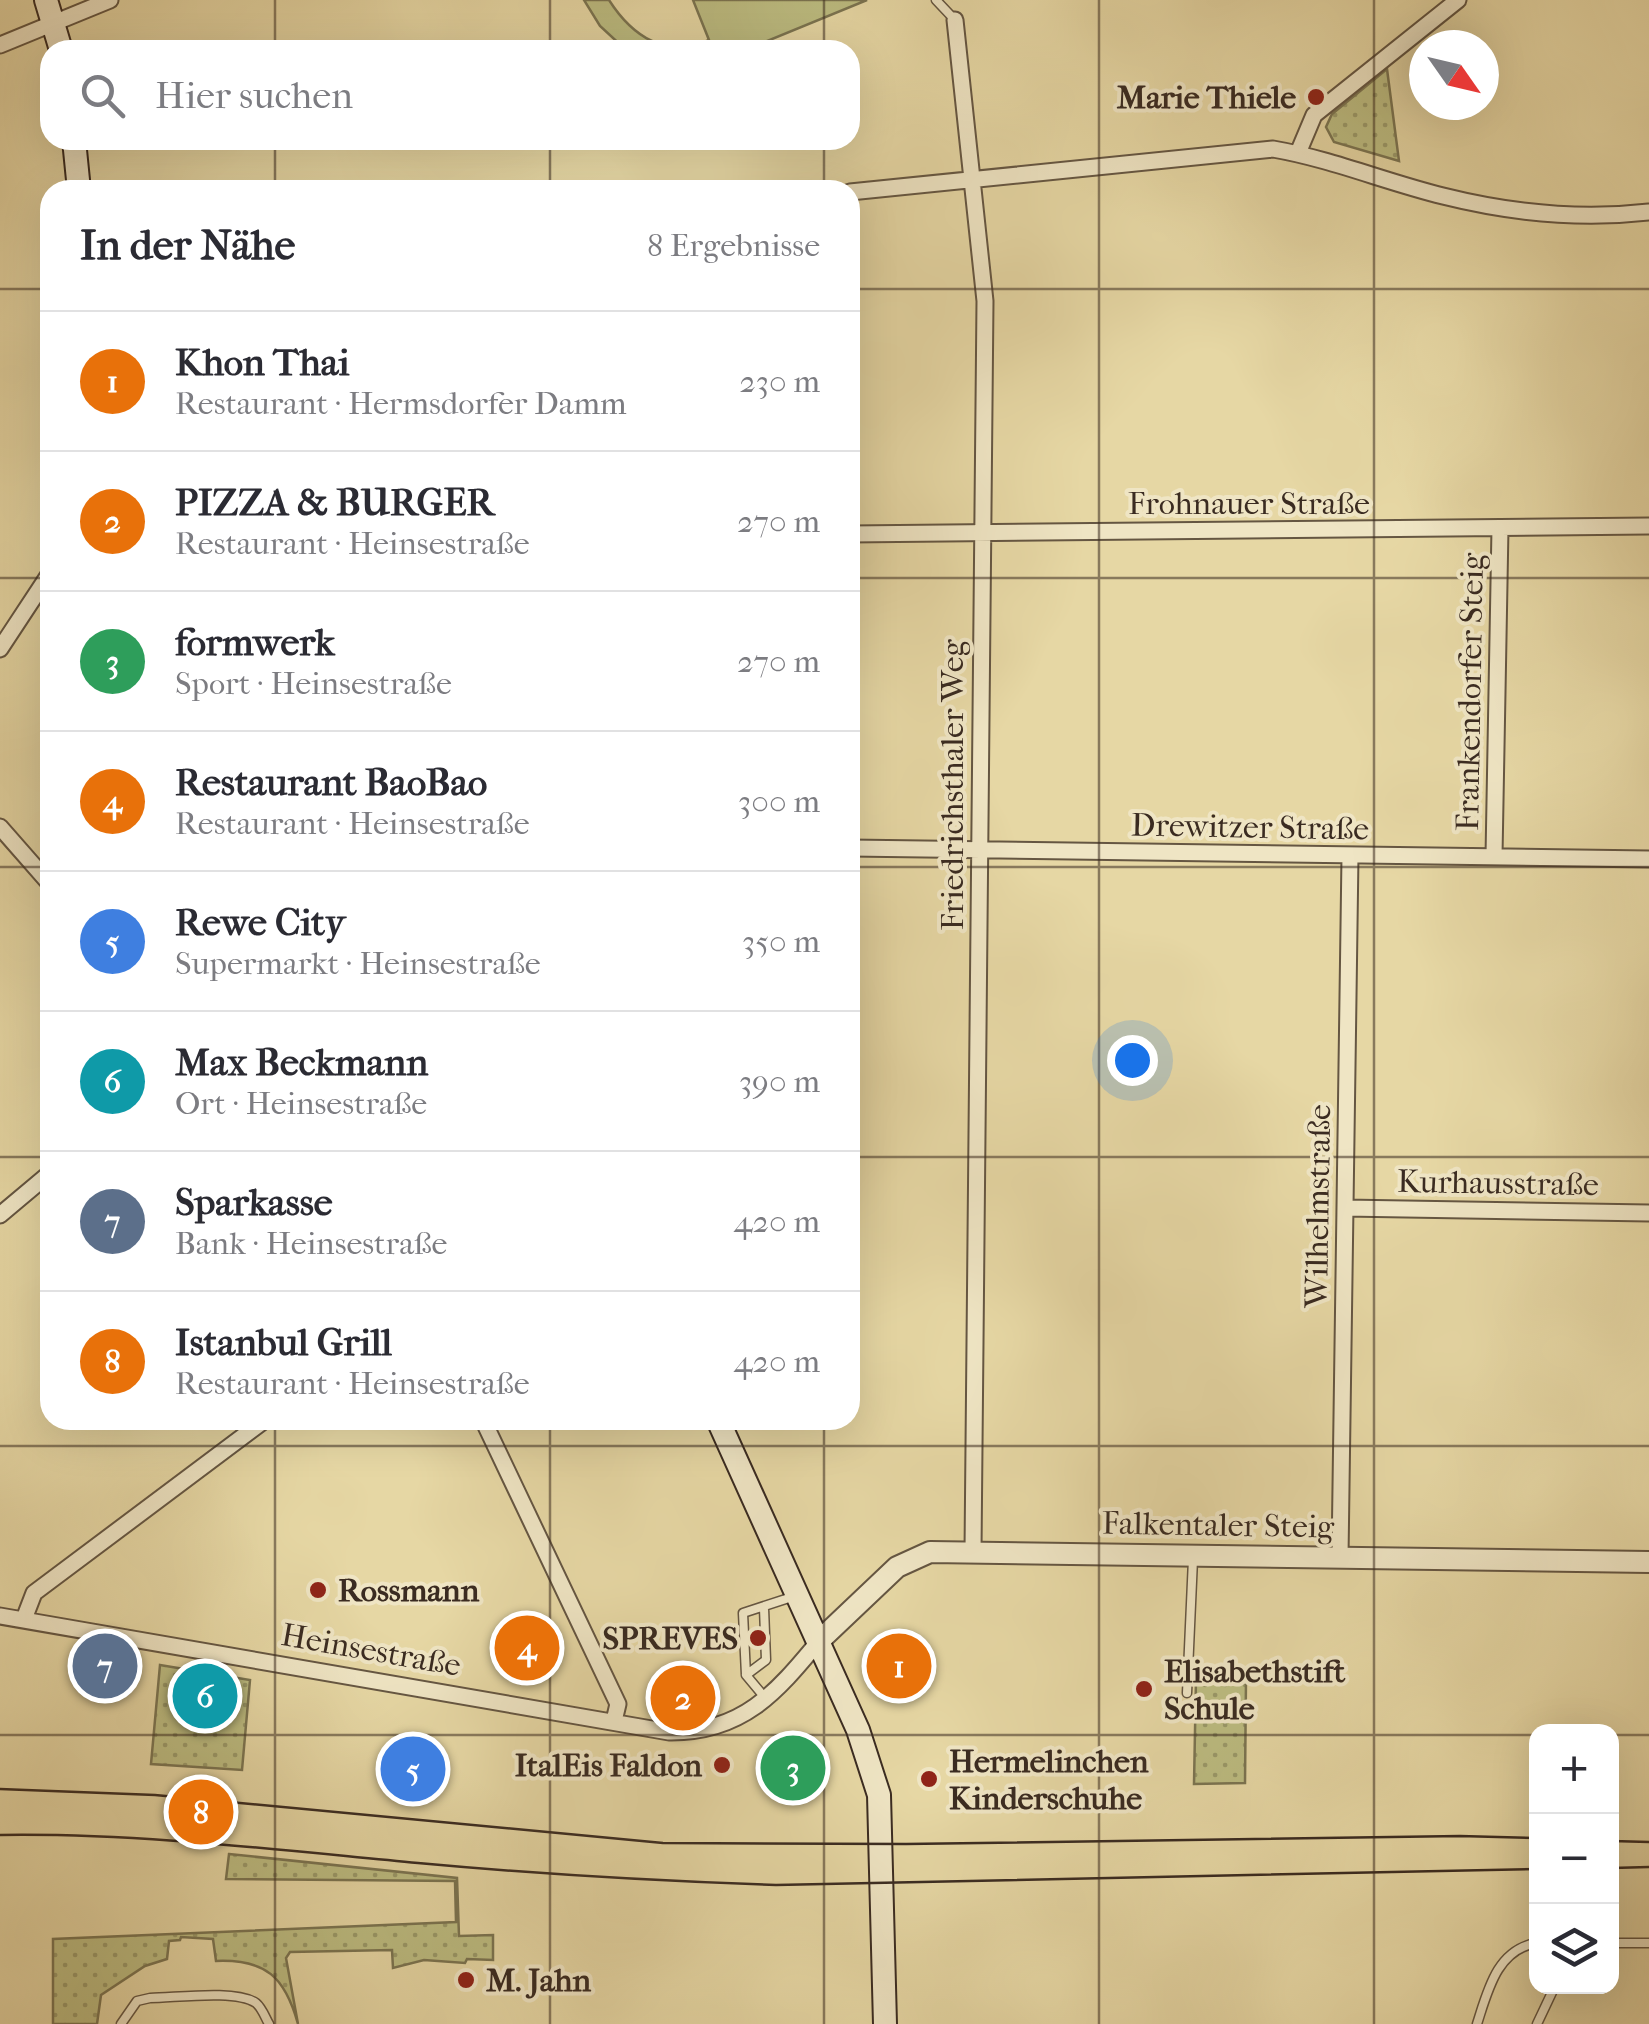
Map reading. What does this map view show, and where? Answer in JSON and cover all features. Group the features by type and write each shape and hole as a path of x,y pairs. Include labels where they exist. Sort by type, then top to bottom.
{"main road":[{"path":"46,0 59,40"},
{"path":"75,150 78,180"},
{"path":"722,1430 858,1730 880,1795 885,2024"}],"street":[{"path":"0,44 110,0"},
{"path":"1298,154 1314,115 1458,0"},
{"name":"Friedrichsthaler Weg","path":"955,20 985,301 974,1551"},
{"path":"860,191 1264,150 1298,154 1445,197 1510,209 1570,216 1649,212"},
{"name":"Frohnauer Straße","path":"860,534 1649,526"},
{"name":"Frankendorfer Steig","path":"1494,856 1500,528"},
{"path":"0,650 40,588"},
{"path":"0,827 40,873"},
{"name":"Drewitzer Straße","path":"860,848 1649,859"},
{"name":"Wilhelmstraße","path":"1340,1557 1350,856"},
{"path":"0,1215 40,1182"},
{"name":"Kurhausstraße","path":"1345,1208 1649,1214"},
{"path":"24,1619 34,1593 252,1430"},
{"path":"488,1430 618,1704 614,1721"},
{"name":"Falkentaler Steig","path":"819,1641 897,1567 930,1552 1649,1562"},
{"name":"Heinsestraße","path":"0,1616 650,1729 689,1732 730,1722 766,1699 819,1641"}],"lane":[{"path":"936,0 955,20"},
{"path":"1187,1693 1193,1554"},
{"path":"766,1699 746,1674 743,1614 796,1595"},
{"path":"746,1674 766,1660 764,1608"},
{"path":"1619,1943 1649,1943"},
{"path":"1477,2024 1500,1966 1520,1946 1529,1944"},
{"path":"1537,2024 1552,1994"},
{"path":"121,2024 137,2002 150,1998 229,1996 253,2001 268,2024"}],"green space":[{"path":"584,0 609,0 628,24 650,40 615,40 600,26"},
{"path":"693,0 867,0 769,40 709,40"},
{"path":"1387,69 1399,161 1334,142 1326,127 1332,114"},
{"path":"160,1665 250,1680 242,1770 151,1764"},
{"path":"1196,1678 1246,1679 1245,1783 1194,1784"},
{"path":"229,1854 457,1878 459,1936 493,1935 493,1960 424,1960 393,1968 392,1950 290,1952 286,1958 298,2024 287,1994 271,1974 248,1963 216,1961 213,1939 181,1937 169,1941 167,1959 145,1966 101,1995 97,2024 53,2024 53,1939 456,1922 455,1881 226,1879"}],"tram line":[{"path":"0,1789 155,1795 663,1843 1529,1838"},
{"path":"0,1835 157,1840 507,1871 776,1885 1529,1869"},
{"path":"1619,1841 1649,1842"},
{"path":"1619,1868 1649,1867"}],"place":[{"name":"Marie Thiele","path":"1316,97"},
{"name":"Rossmann","path":"318,1590"},
{"name":"SPREVES","path":"758,1638"},
{"name":"Restaurant BaoBao","path":"527,1648"},
{"name":"Sparkasse","path":"105,1666"},
{"name":"Khon Thai","path":"899,1666"},
{"name":"Elisabethstift Schule","path":"1144,1689"},
{"name":"Max Beckmann","path":"205,1696"},
{"name":"PIZZA & BURGER","path":"683,1698"},
{"name":"ItalEis Faldon","path":"722,1765"},
{"name":"formwerk","path":"793,1768"},
{"name":"Rewe City","path":"413,1769"},
{"name":"Hermelinchen Kinderschuhe","path":"929,1779"},
{"name":"Istanbul Grill","path":"201,1812"},
{"name":"M. Jahn","path":"466,1980"}]}
